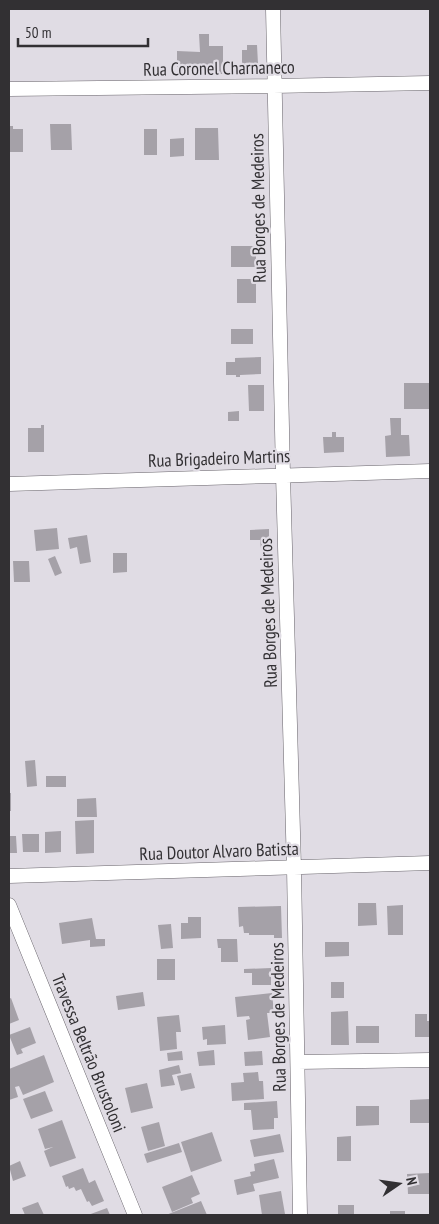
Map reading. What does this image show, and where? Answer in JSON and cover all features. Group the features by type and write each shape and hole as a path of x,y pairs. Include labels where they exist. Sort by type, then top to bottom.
{"street":[{"name":"Rua Borges de Medeiros","path":"273,9 294,868 300,1215"},
{"name":"Rua Coronel Charnaneco","path":"9,89 430,82"},
{"name":"Rua Brigadeiro Martins","path":"9,484 430,471"},
{"name":"Rua Doutor Alvaro Batista","path":"9,876 430,863"},
{"name":"Travessa Beltrão Brustoloni","path":"9,905 135,1215"},
{"path":"298,1062 430,1060"}],"building":[{"path":"199,34 209,34 209,46 223,46 223,74 198,74 198,66 177,67 177,51 200,52"},
{"path":"247,45 257,45 258,64 242,64 242,50 247,50"},
{"path":"50,124 71,124 72,150 51,150"},
{"path":"9,126 13,126 13,129 23,129 23,152 9,152"},
{"path":"195,128 218,128 219,160 195,160"},
{"path":"144,129 157,129 157,155 144,155"},
{"path":"184,138 184,156 170,157 170,139"},
{"path":"231,246 256,246 256,267 231,267"},
{"path":"237,279 256,279 256,303 237,303"},
{"path":"231,329 253,329 253,344 231,344"},
{"path":"261,357 261,374 240,375 240,377 226,375 226,362 235,362 235,358"},
{"path":"404,383 430,383 430,409 404,409"},
{"path":"248,385 264,385 264,411 249,411"},
{"path":"239,411 239,421 228,421 228,412"},
{"path":"390,418 401,418 401,435 409,435 410,456 386,457 385,436 391,435"},
{"path":"41,425 44,425 44,452 28,452 28,428 41,428"},
{"path":"332,432 336,432 336,437 344,437 344,452 324,453 323,437 332,437"},
{"path":"57,528 59,549 36,551 34,530"},
{"path":"269,529 269,549 261,549 260,540 250,540 250,530"},
{"path":"87,535 91,562 80,564 77,547 70,549 68,538"},
{"path":"113,553 127,553 127,572 113,573"},
{"path":"55,556 62,573 55,576 48,559"},
{"path":"13,561 29,561 30,582 14,582"},
{"path":"35,760 37,786 27,787 25,761"},
{"path":"46,776 66,776 66,787 46,787"},
{"path":"9,793 11,793 11,811 9,811"},
{"path":"96,798 97,817 77,817 77,799"},
{"path":"94,820 94,853 76,854 75,821"},
{"path":"61,831 61,852 45,853 45,832"},
{"path":"22,834 39,834 39,852 23,852"},
{"path":"9,836 16,836 17,853 9,853"},
{"path":"358,903 376,903 377,925 358,926"},
{"path":"403,905 403,935 388,935 387,906"},
{"path":"281,906 282,938 274,938 274,935 249,935 249,933 244,933 243,926 239,927 238,907"},
{"path":"188,917 201,917 201,938 181,939 181,923 188,923"},
{"path":"92,918 96,939 105,939 105,946 90,947 90,940 62,944 59,923"},
{"path":"171,924 173,948 161,949 158,925"},
{"path":"217,939 237,939 238,962 221,962 221,948 218,948"},
{"path":"325,942 349,942 349,956 325,957"},
{"path":"157,959 175,959 175,980 157,980"},
{"path":"271,968 271,985 252,985 252,973 244,973 244,969"},
{"path":"331,982 344,982 344,998 331,998"},
{"path":"143,992 145,1006 118,1010 116,996"},
{"path":"272,993 274,1013 267,1013 270,1037 248,1040 246,1020 250,1019 249,1016 237,1017 235,997"},
{"path":"11,998 19,1020 9,1024 9,999"},
{"path":"348,1011 349,1045 331,1045 331,1012"},
{"path":"415,1014 427,1014 427,1021 430,1021 430,1037 415,1037"},
{"path":"179,1015 181,1032 176,1032 177,1049 160,1051 157,1017"},
{"path":"225,1025 226,1044 207,1045 207,1039 203,1040 202,1027"},
{"path":"356,1026 379,1026 379,1043 356,1043"},
{"path":"30,1027 36,1043 21,1049 23,1053 17,1055 9,1035"},
{"path":"214,1050 215,1065 199,1066 197,1052"},
{"path":"182,1051 183,1060 168,1061 167,1053"},
{"path":"262,1051 263,1065 245,1066 244,1052"},
{"path":"44,1055 54,1082 23,1095 19,1086 15,1087 18,1097 9,1100 9,1069"},
{"path":"179,1065 181,1073 172,1075 175,1085 161,1087 159,1070"},
{"path":"258,1072 259,1081 263,1081 264,1099 232,1101 231,1083 244,1082 243,1073"},
{"path":"191,1073 195,1088 181,1091 177,1076"},
{"path":"147,1083 153,1108 131,1113 125,1088"},
{"path":"45,1091 53,1111 31,1119 23,1099"},
{"path":"430,1099 430,1123 410,1123 410,1100"},
{"path":"277,1101 278,1118 274,1118 274,1129 253,1130 251,1110 244,1110 244,1103"},
{"path":"356,1106 379,1106 379,1125 356,1126"},
{"path":"62,1120 76,1158 50,1167 44,1151 53,1147 45,1149 38,1129"},
{"path":"159,1122 165,1146 148,1151 141,1127"},
{"path":"212,1132 222,1161 191,1172 181,1142"},
{"path":"280,1134 284,1152 254,1157 250,1140"},
{"path":"351,1136 351,1161 337,1161 337,1137"},
{"path":"179,1143 182,1152 147,1163 144,1154"},
{"path":"274,1159 279,1178 253,1184 255,1191 237,1195 234,1180 251,1176 250,1172 255,1171 254,1164"},
{"path":"20,1161 26,1176 13,1181 9,1166"},
{"path":"83,1168 89,1183 95,1180 104,1201 92,1206 89,1201 87,1202 81,1189 76,1191 74,1187 69,1189 68,1186 66,1187 62,1176"},
{"path":"430,1173 430,1194 408,1194 407,1174"},
{"path":"192,1175 200,1194 191,1198 193,1203 172,1212 162,1187"},
{"path":"281,1191 285,1214 262,1215 259,1195"},
{"path":"201,1201 207,1215 166,1215"},
{"path":"38,1202 44,1215 25,1215 22,1208"},
{"path":"338,1205 354,1205 354,1215 338,1215"},
{"path":"107,1208 110,1215 88,1215"},
{"path":"390,1211 405,1211 405,1215 390,1215"}]}
